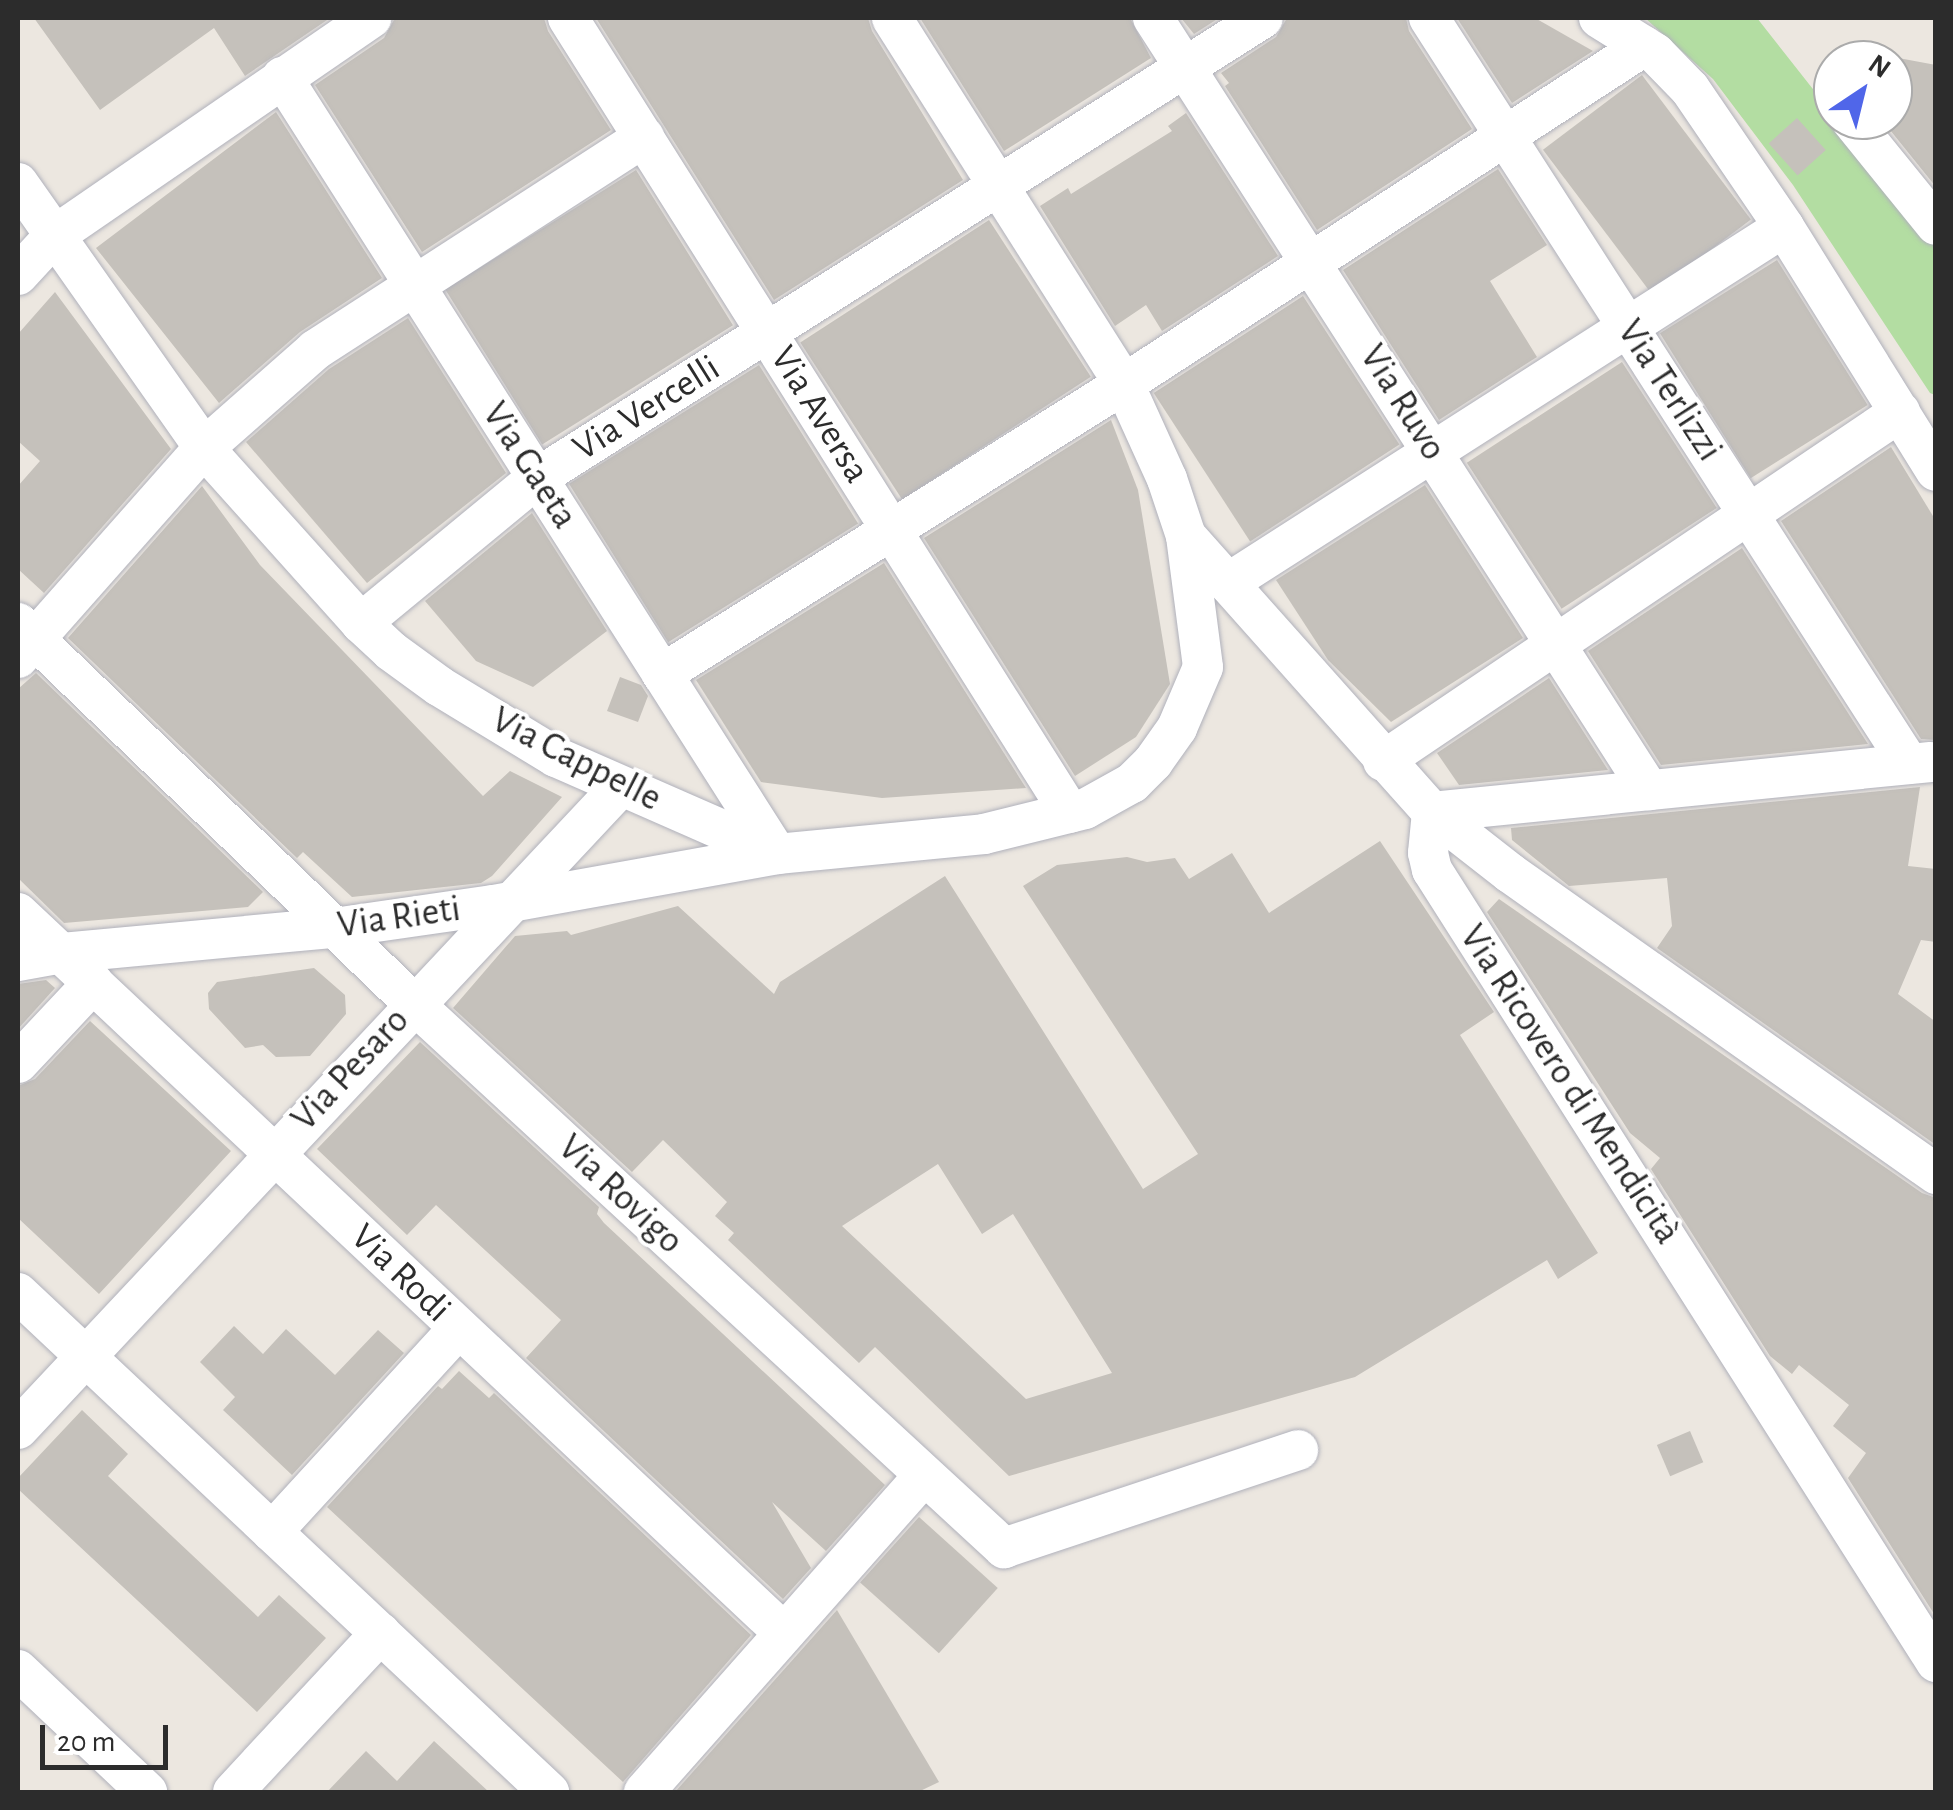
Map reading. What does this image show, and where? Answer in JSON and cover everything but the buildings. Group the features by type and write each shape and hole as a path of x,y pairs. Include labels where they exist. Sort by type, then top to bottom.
{"street":[{"path":"18,276 54,236 371,18"},
{"name":"Via Aversa","path":"568,18 1070,813"},
{"path":"892,18 1124,384 1166,479 1186,536 1210,580 1432,812 1510,872 1936,1174"},
{"name":"Via Ruvo","path":"1153,18 1648,790"},
{"name":"Via Vercelli","path":"361,624 537,478 1262,18"},
{"name":"Via Terlizzi","path":"1429,18 1749,514 1922,763"},
{"path":"1599,18 1644,46 1690,89 1932,458"},
{"path":"662,674 1124,384 1644,46"},
{"name":"Via Gaeta","path":"282,76 777,854"},
{"path":"23,640 204,448 315,350 644,137"},
{"path":"1867,140 1936,225"},
{"name":"Via Cappelle","path":"18,182 204,448 361,624 439,686 556,757 777,854 984,834 1070,813 1132,783 1177,728 1203,668 1210,580"},
{"path":"1210,580 1433,452 1784,227"},
{"path":"1383,761 1900,412"},
{"name":"Via Rovigo","path":"23,640 1004,1548 1298,1450"},
{"path":"1432,812 1922,763"},
{"name":"Via Pesaro","path":"18,1429 620,788"},
{"name":"Via Ricovero di Mendicità","path":"1432,812 1428,853 1432,870 1936,1662"},
{"name":"Via Rieti","path":"18,961 62,953 334,928 511,902 777,854"},
{"name":"Via Rodi","path":"18,912 784,1633"},
{"path":"18,1063 93,983"},
{"path":"18,1294 549,1792"},
{"path":"272,1532 458,1329"},
{"path":"644,1792 924,1476"},
{"path":"233,1792 380,1634"},
{"path":"18,1670 147,1792"}],"green space":[{"path":"1645,18 1757,18 1813,89 1813,140 1853,140 1935,244 1935,395 1930,393 1793,185 1713,79"}]}
